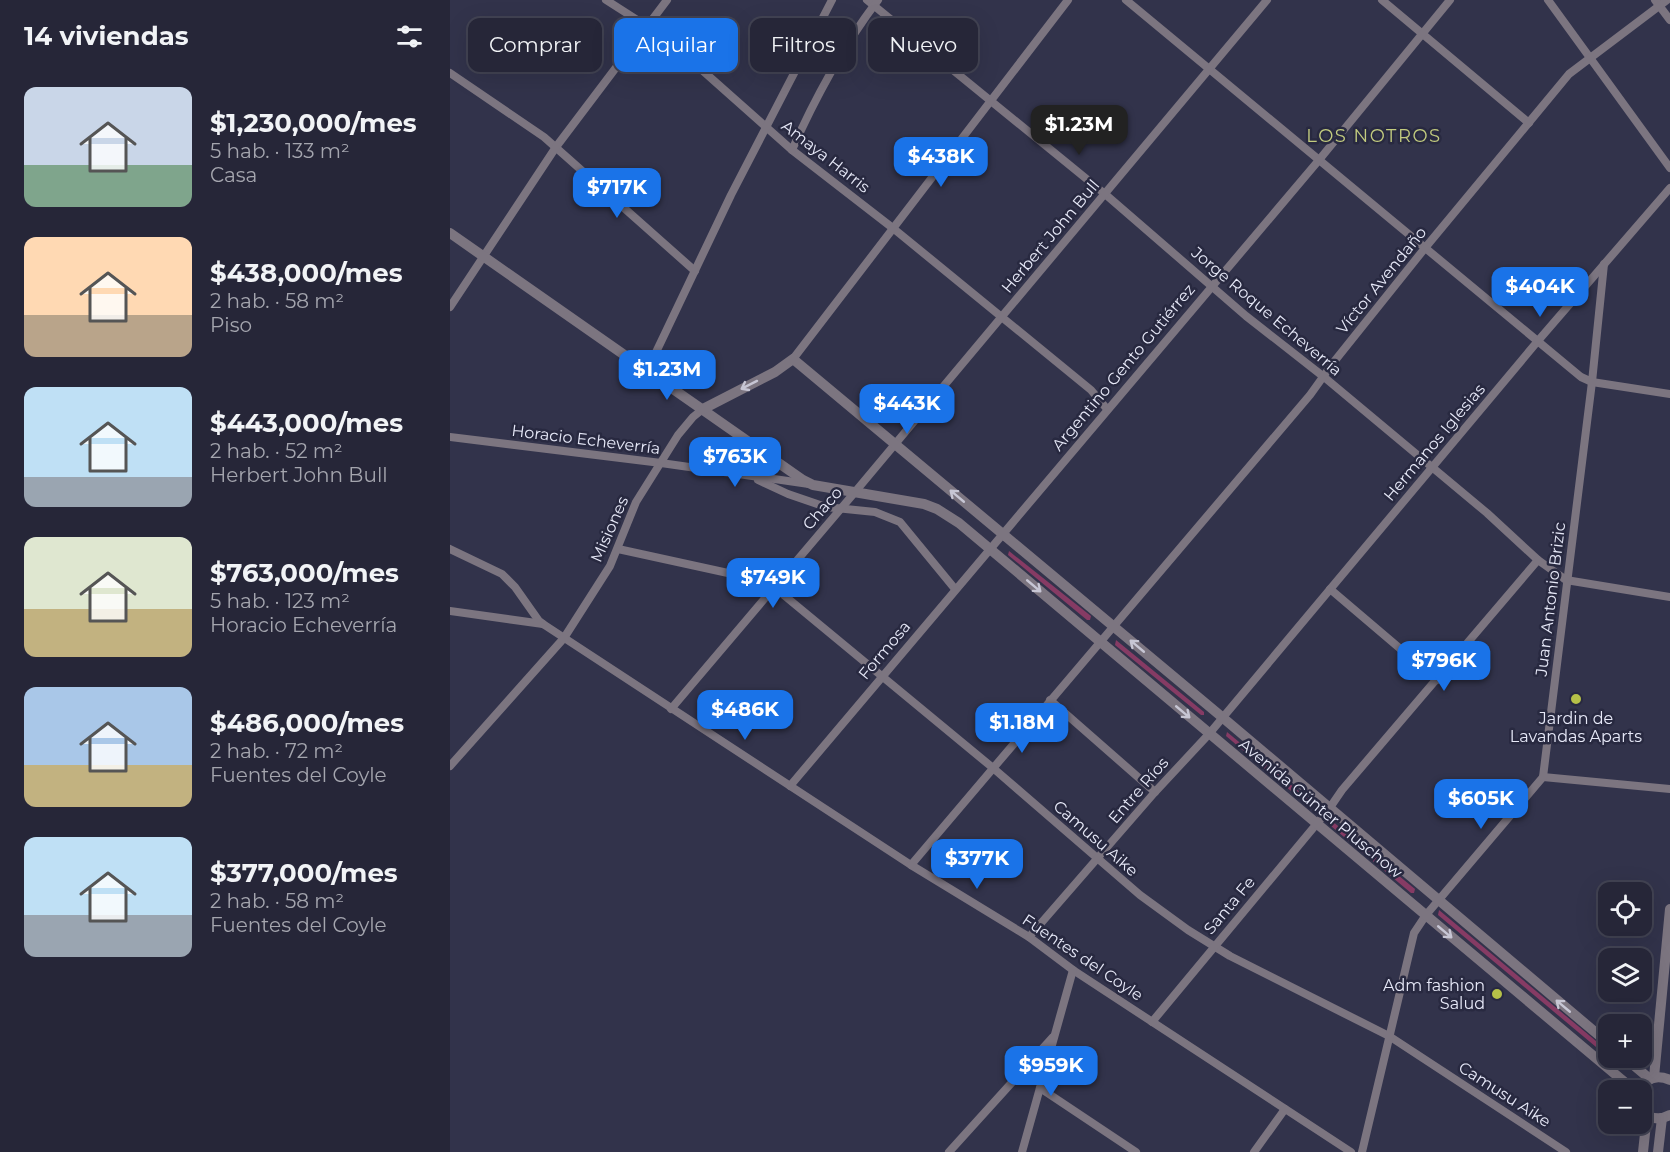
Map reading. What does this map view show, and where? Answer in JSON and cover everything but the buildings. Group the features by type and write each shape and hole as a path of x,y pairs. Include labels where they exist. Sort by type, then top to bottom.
{"street":[{"name":"Amaya Harris","path":"606,0 634,18"},
{"path":"652,18 667,0"},
{"path":"648,369 731,195 832,0"},
{"path":"793,359 1068,0"},
{"path":"1126,0 1581,377 1592,382 1670,394"},
{"name":"Herbert John Bull","path":"855,492 1267,0"},
{"path":"1382,0 1529,123"},
{"name":"Argentino Gento Gutiérrez","path":"1002,533 1319,160 1450,0"},
{"path":"1548,0 1670,168"},
{"path":"792,150 808,114 873,2"},
{"name":"Jorge Roque Echeverría","path":"873,2 1105,194 1246,316 1324,377 1432,467 1508,531 1538,560 1566,580 1670,597"},
{"path":"1660,2 1670,20"},
{"name":"Víctor Avendaño","path":"911,865 1310,396 1425,248 1569,74 1660,2"},
{"path":"450,307 556,147 614,69"},
{"name":"Amaya Harris","path":"704,72 792,150 894,229 1091,390 1107,409"},
{"path":"450,73 556,147 695,271"},
{"name":"Hermanos Iglesias","path":"1222,717 1537,342 1670,188"},
{"path":"450,232 813,485"},
{"name":"Juan Antonio Brizic","path":"1543,777 1592,382 1604,264"},
{"name":"Misiones","path":"450,766 564,638 610,566 631,511 678,435 693,417 703,409 774,372 793,359"},
{"name":"Avenida Günter Pluschow","path":"793,359 1598,1035"},
{"name":"Horacio Echeverría","path":"450,437 661,463 924,504 937,509 959,523 989,549"},
{"path":"750,476 826,507 875,512 900,522 955,589"},
{"name":"Chaco","path":"671,708 855,492"},
{"name":"Formosa","path":"790,786 1002,533"},
{"path":"450,549 502,574 515,587 543,624"},
{"name":"Camusu Aike","path":"618,549 760,580 774,587 993,768 1140,895 1214,947 1389,1036 1566,1152"},
{"name":"Avenida Günter Pluschow","path":"989,549 1622,1080"},
{"name":"Santa Fe","path":"1152,1022 1317,824 1341,790 1538,560"},
{"path":"1330,590 1437,680"},
{"name":"Fuentes del Coyle","path":"450,611 543,624 911,865 1029,937 1073,970 1351,1152"},
{"path":"1050,700 1155,792"},
{"name":"Entre Ríos","path":"1029,937 1222,717"},
{"path":"1362,1152 1412,937 1438,900 1543,777 1670,789"},
{"path":"1652,1078 1669,937 1670,909"},
{"path":"1022,1152 1073,970"},
{"path":"949,1152 1055,1034"},
{"path":"1638,1068 1652,1078"},
{"path":"1649,1080 1659,1077 1670,1080"},
{"path":"1040,1088 1136,1152"},
{"path":"1254,1152 1285,1109"},
{"path":"1652,1114 1667,1118 1658,1152"},
{"path":"1642,1152 1643,1134"}],"shaded area":[{"path":"1009,551 1091,616 1090,620 1087,620 1008,555"},
{"path":"1116,640 1204,712 1204,715 1201,715 1115,645"},
{"path":"1227,732 1313,803 1313,807 1310,807 1226,736"},
{"path":"1332,821 1415,889 1414,893 1411,893 1331,826"},
{"path":"1439,910 1598,1043 1598,1049 1438,915"}],"place":[{"name":"Jardin de Lavandas Aparts","path":"1576,699"},
{"name":"Adm fashion Salud","path":"1497,994"}],"district":[{"name":"LOS NOTROS","path":"1374,136"}]}
